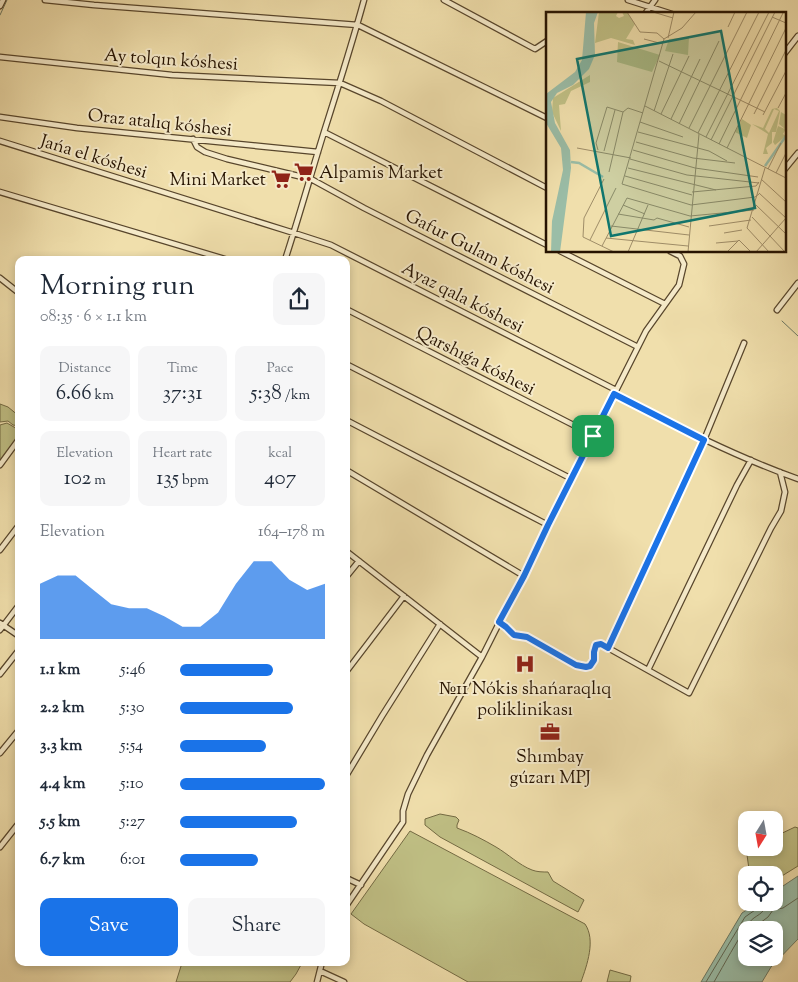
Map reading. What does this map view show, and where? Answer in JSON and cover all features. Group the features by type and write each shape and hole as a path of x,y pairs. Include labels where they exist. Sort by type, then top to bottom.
{"street":[{"path":"0,6 4,0"},
{"path":"46,0 358,24 546,118"},
{"path":"286,256 364,0"},
{"path":"444,0 535,49 546,42"},
{"path":"628,0 666,12"},
{"path":"646,12 655,0"},
{"path":"786,50 798,36"},
{"name":"Ay tolqın kóshesi","path":"0,57 172,75 340,83"},
{"path":"340,83 380,101 546,187"},
{"name":"Oraz atalıq kóshesi","path":"0,117 77,128 318,152"},
{"path":"324,132 546,244"},
{"name":"Gafur Gulam kóshesi","path":"193,139 197,147 205,152 311,179 364,208 638,347"},
{"name":"Jańa el kóshesi","path":"0,140 294,233"},
{"path":"786,168 798,153"},
{"path":"0,192 215,256"},
{"name":"Ayaz qala kóshesi","path":"294,233 331,246 615,392 704,440 798,479"},
{"path":"562,252 665,304"},
{"path":"350,900 403,822 403,811 408,794 427,755 482,657 524,576 646,330 679,285 684,264 680,256 672,252"},
{"path":"0,278 15,290"},
{"path":"777,310 798,283"},
{"name":"Qarshıǵa kóshesi","path":"350,312 593,436"},
{"path":"608,648 704,440 744,343"},
{"path":"350,366 572,478"},
{"path":"350,422 548,525"},
{"path":"0,465 15,445"},
{"path":"648,670 751,460"},
{"path":"350,472 524,576"},
{"path":"499,622 514,635 527,637 576,665 590,666 594,660 596,645 601,644 689,693 781,511 785,492 780,472"},
{"path":"0,550 15,530"},
{"path":"350,554 482,657"},
{"path":"350,573 359,561"},
{"path":"350,667 404,596"},
{"path":"0,630 2,624 15,609"},
{"path":"2,624 15,633"},
{"path":"350,769 440,624"},
{"path":"0,674 15,655"},
{"path":"0,753 15,735"},
{"path":"0,848 15,828"},
{"path":"350,880 360,885"},
{"path":"318,982 321,966"},
{"path":"320,971 344,982"}],"green space":[{"path":"0,404 15,413 15,425 8,421 0,422"},
{"path":"7,423 15,428 15,441 0,462 0,425"},
{"path":"440,814 456,817 459,820 457,828 491,844 527,868 548,872 553,881 584,900 578,912 440,837 425,825 425,819"},
{"path":"795,827 798,828 798,866 783,875 783,866 749,866 747,856 783,856 783,833"},
{"path":"410,831 585,924 590,937 590,945 588,960 581,982 468,982 364,924 351,914"},
{"path":"181,966 300,966 290,982 176,982"},
{"path":"610,970 631,976 630,982 607,982"}],"water":[{"path":"798,876 798,939 783,955 783,921 738,921 738,966 772,966 762,982 701,982 742,913 745,911 783,911 783,886"}],"waterway":[{"path":"0,15 7,0"},
{"path":"782,321 798,336"}],"place":[{"name":"Alpamis Market","path":"304,172"},
{"name":"Mini Market","path":"281,179"},
{"name":"№11 Nókis shańaraqlıq poliklinikası","path":"525,664"},
{"name":"Shımbay gúzarı MPJ","path":"550,732"}],"route":[{"path":"614,394 704,440 608,648 601,644 596,645 594,660 590,666 586,667 576,665 527,637 514,635 499,622 524,576 593,436 614,394"}]}
